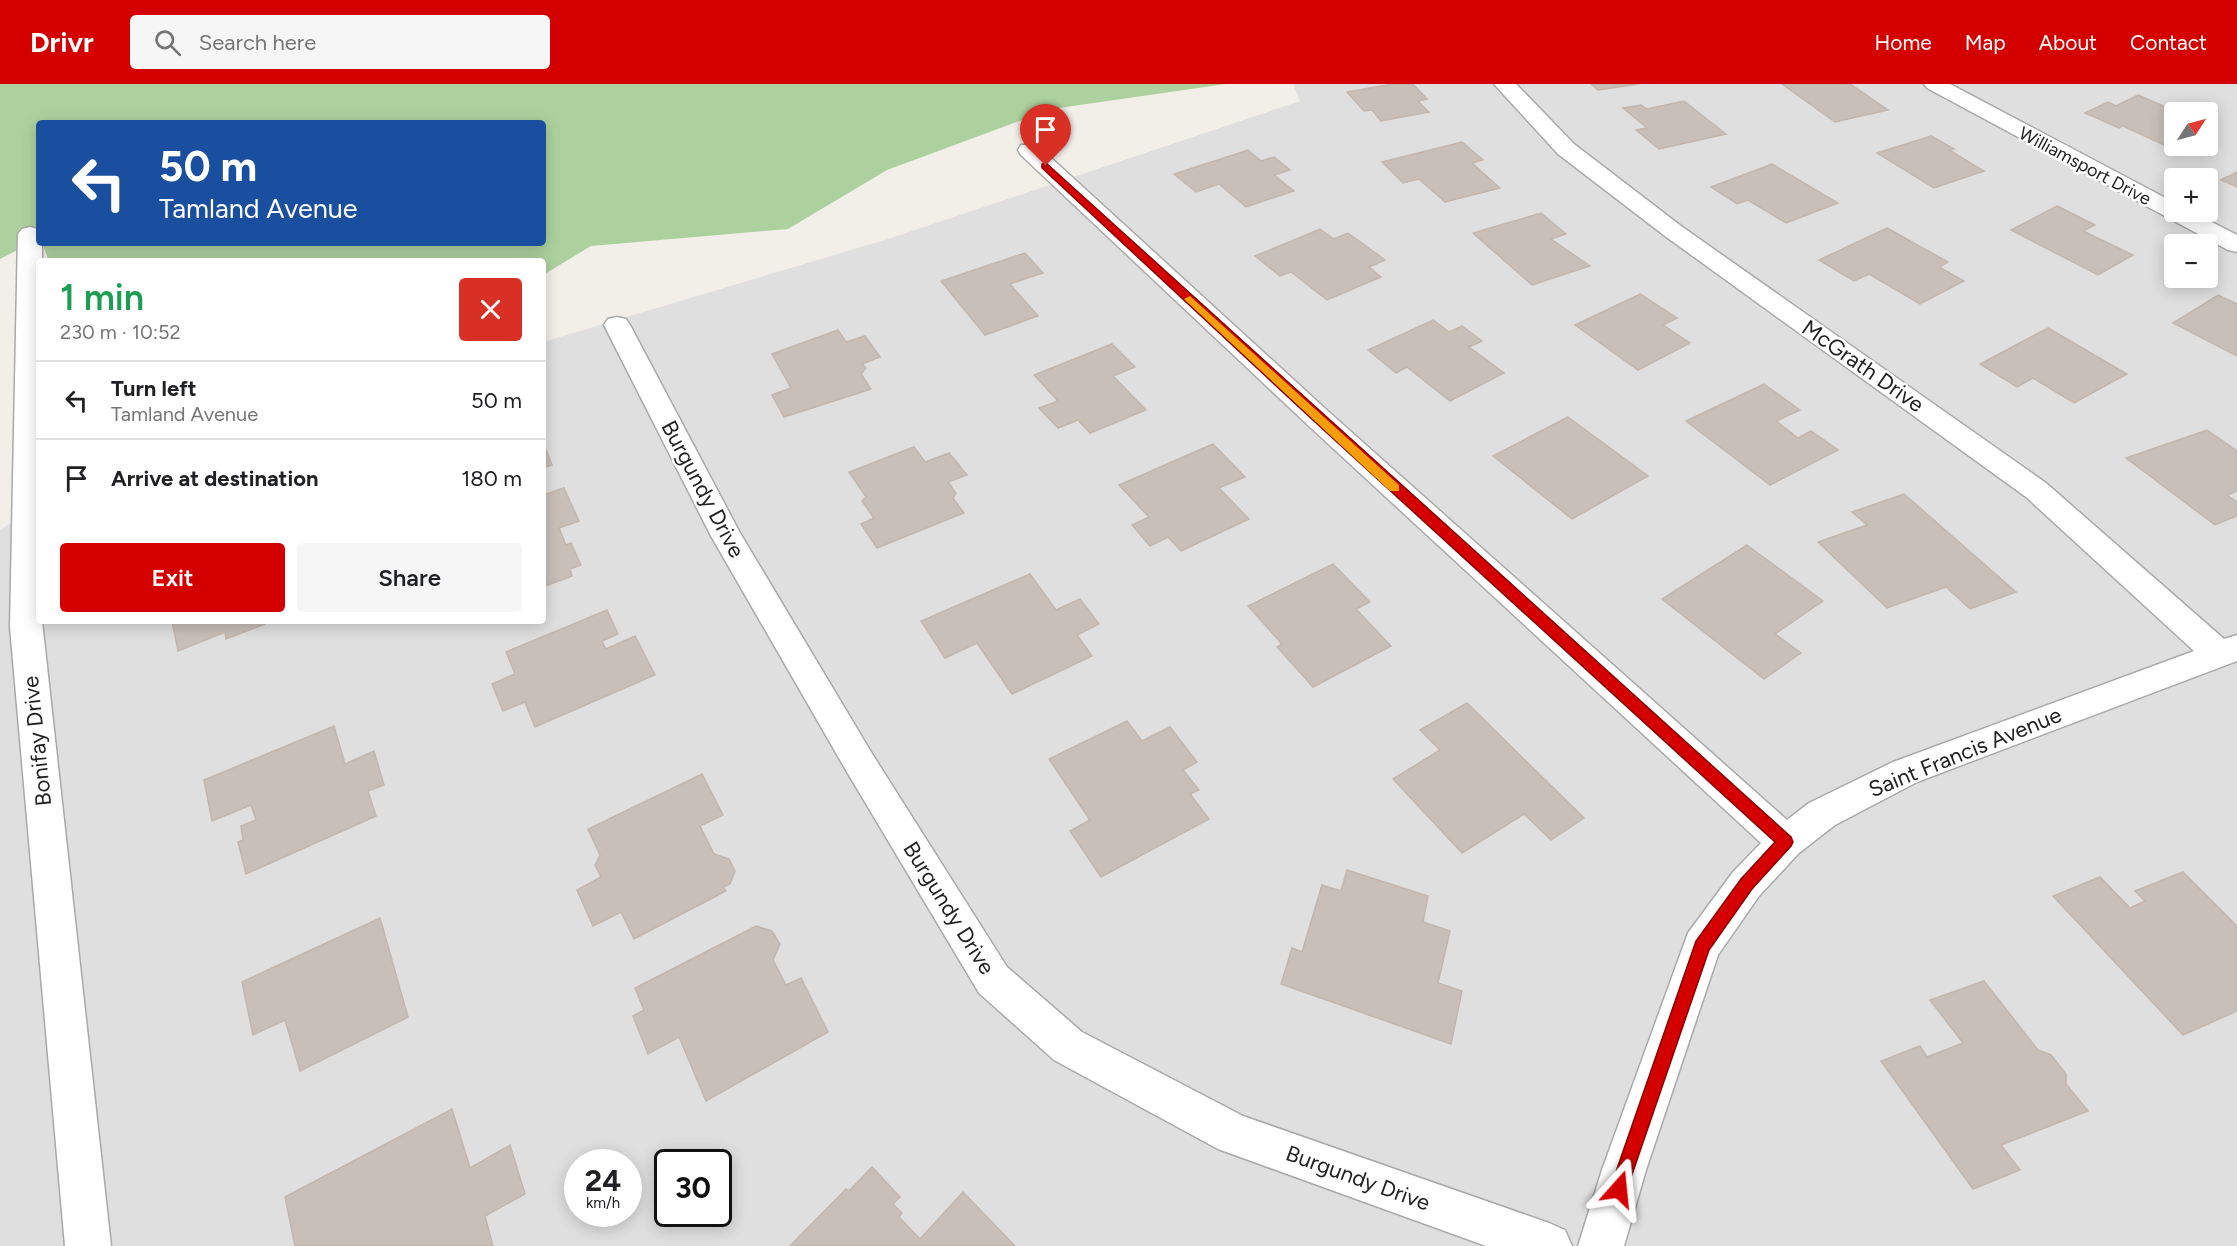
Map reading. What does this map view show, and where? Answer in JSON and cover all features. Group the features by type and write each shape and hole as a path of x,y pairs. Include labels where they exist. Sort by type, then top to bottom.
{"street":[{"name":"McGrath Drive","path":"1504,84 1566,149 1673,231 2036,490 2228,651"},
{"name":"Williamsport Drive","path":"1934,84 2237,245"},
{"path":"1029,150 1320,420 1786,842"},
{"name":"Bonifay Drive","path":"30,234 26,627 88,1246"},
{"name":"Burgundy Drive","path":"617,325 726,537 859,762 993,980 1068,1046 1233,1134 1549,1246"},
{"name":"Saint Francis Avenue","path":"1601,1246 1624,1170 1702,946 1746,884 1786,842 1822,814 1905,771 2228,651"}],"shaded area":[{"path":"1293,84 2237,84 2237,1246 0,1246 0,530 36,506 36,624 546,624 546,341 888,239 1300,101"}],"green space":[{"path":"0,84 1226,84 1052,109 887,170 788,229 591,246 546,273 546,258 48,258 43,246 546,246 546,120 36,120 36,241 0,259"}],"building":[{"path":"1393,84 1413,84 1427,99 1418,101 1429,112 1381,121 1372,110 1364,111 1347,92"},
{"path":"1591,84 1639,84 1598,90"},
{"path":"1782,84 1850,84 1888,110 1835,122"},
{"path":"2138,95 2164,106 2164,145 2123,126 2119,128 2085,113 2108,102 2116,106"},
{"path":"1684,101 1726,134 1659,149 1636,130 1647,128 1623,108 1641,105 1647,109"},
{"path":"1931,136 1954,149 1949,150 1984,171 1934,188 1877,153"},
{"path":"1462,142 1483,160 1472,163 1500,188 1445,202 1419,179 1403,183 1382,162"},
{"path":"1248,150 1261,161 1274,157 1290,170 1274,175 1294,191 1246,207 1219,184 1196,192 1174,174"},
{"path":"1772,164 1838,203 1786,223 1748,200 1737,204 1711,187"},
{"path":"2237,172 2237,187 2221,180"},
{"path":"2057,206 2095,225 2083,231 2133,255 2098,275 2011,230"},
{"path":"1541,213 1566,234 1551,239 1590,266 1532,285 1473,233"},
{"path":"1887,228 1948,262 1939,267 1964,281 1920,304 1869,274 1854,281 1819,260"},
{"path":"1320,229 1334,239 1348,233 1385,260 1369,267 1381,277 1327,300 1291,272 1280,276 1255,256"},
{"path":"1025,253 1043,273 1010,284 1038,316 985,335 941,281"},
{"path":"1640,294 1677,318 1663,325 1690,343 1638,370 1575,325"},
{"path":"2218,295 2237,304 2237,356 2173,323"},
{"path":"1433,320 1449,332 1462,326 1482,341 1469,347 1504,373 1450,401 1407,367 1396,373 1368,350"},
{"path":"2048,328 2127,374 2074,403 2033,378 2017,387 1980,364"},
{"path":"838,330 846,342 865,336 880,357 862,364 866,368 861,374 871,389 784,417 772,395 791,388 772,354"},
{"path":"1112,344 1135,367 1113,376 1146,410 1090,433 1078,420 1058,428 1039,408 1058,401 1034,375"},
{"path":"1764,384 1800,410 1776,421 1798,438 1811,431 1838,450 1770,485 1686,421"},
{"path":"1568,417 1648,476 1572,519 1493,456"},
{"path":"2207,430 2237,451 2237,491 2227,495 2237,502 2237,516 2215,525 2126,458"},
{"path":"1213,444 1245,477 1219,488 1249,519 1181,551 1168,537 1150,546 1132,525 1149,517 1119,485"},
{"path":"914,447 925,462 949,453 967,475 948,482 956,493 953,498 964,513 877,548 861,524 874,518 862,501 866,497 849,472"},
{"path":"546,450 552,465 546,467"},
{"path":"564,488 579,521 559,528 566,545 571,543 581,565 570,569 572,576 546,586 546,494"},
{"path":"1904,494 2016,592 1970,609 1946,587 1887,608 1818,542 1867,525 1852,512"},
{"path":"1747,545 1823,601 1775,634 1801,653 1764,679 1662,599"},
{"path":"1333,564 1370,602 1356,609 1391,646 1313,687 1277,647 1282,644 1248,606"},
{"path":"1030,574 1056,610 1080,599 1099,624 1077,635 1092,656 1012,694 977,643 945,658 921,621"},
{"path":"607,610 618,634 602,641 606,649 635,636 655,675 535,727 525,702 503,711 492,684 515,674 506,652"},
{"path":"173,624 265,624 226,639 225,632 178,651"},
{"path":"1467,703 1584,818 1551,840 1524,814 1462,853 1393,779 1440,750 1420,730"},
{"path":"1127,721 1142,741 1170,727 1197,762 1183,770 1199,790 1190,794 1209,819 1101,877 1070,831 1090,820 1049,759"},
{"path":"334,726 345,764 374,751 384,785 368,791 376,816 246,874 238,842 243,840 241,826 256,820 251,805 212,821 204,780"},
{"path":"702,774 723,815 700,826 714,854 729,859 735,871 730,884 723,887 726,891 634,939 621,912 593,926 577,890 601,877 595,865 600,855 588,829"},
{"path":"1347,870 1428,896 1423,922 1450,931 1438,983 1462,991 1451,1044 1281,984 1292,948 1302,952 1322,885 1341,891"},
{"path":"2183,872 2237,926 2237,1011 2183,1035 2053,896 2100,877 2130,908 2145,901 2135,891"},
{"path":"380,918 408,1017 300,1071 285,1020 253,1035 242,982"},
{"path":"756,926 772,931 780,944 773,960 786,985 801,978 828,1032 706,1101 679,1037 648,1054 633,1016 644,1010 635,988"},
{"path":"1984,981 2038,1050 2051,1055 2066,1074 2066,1084 2088,1111 2001,1145 2020,1170 1973,1189 1881,1061 1920,1046 1927,1057 1963,1043 1930,1000"},
{"path":"452,1109 470,1168 510,1145 525,1194 485,1216 493,1246 295,1246 285,1197"},
{"path":"872,1167 900,1197 893,1204 902,1213 899,1217 920,1239 963,1192 1015,1246 790,1246 846,1189 849,1191"}],"slow traffic":[{"path":"1190,299 1395,488"}],"route":[{"path":"1046,166 1320,420 1786,842 1746,884 1702,946 1619,1189"}]}
